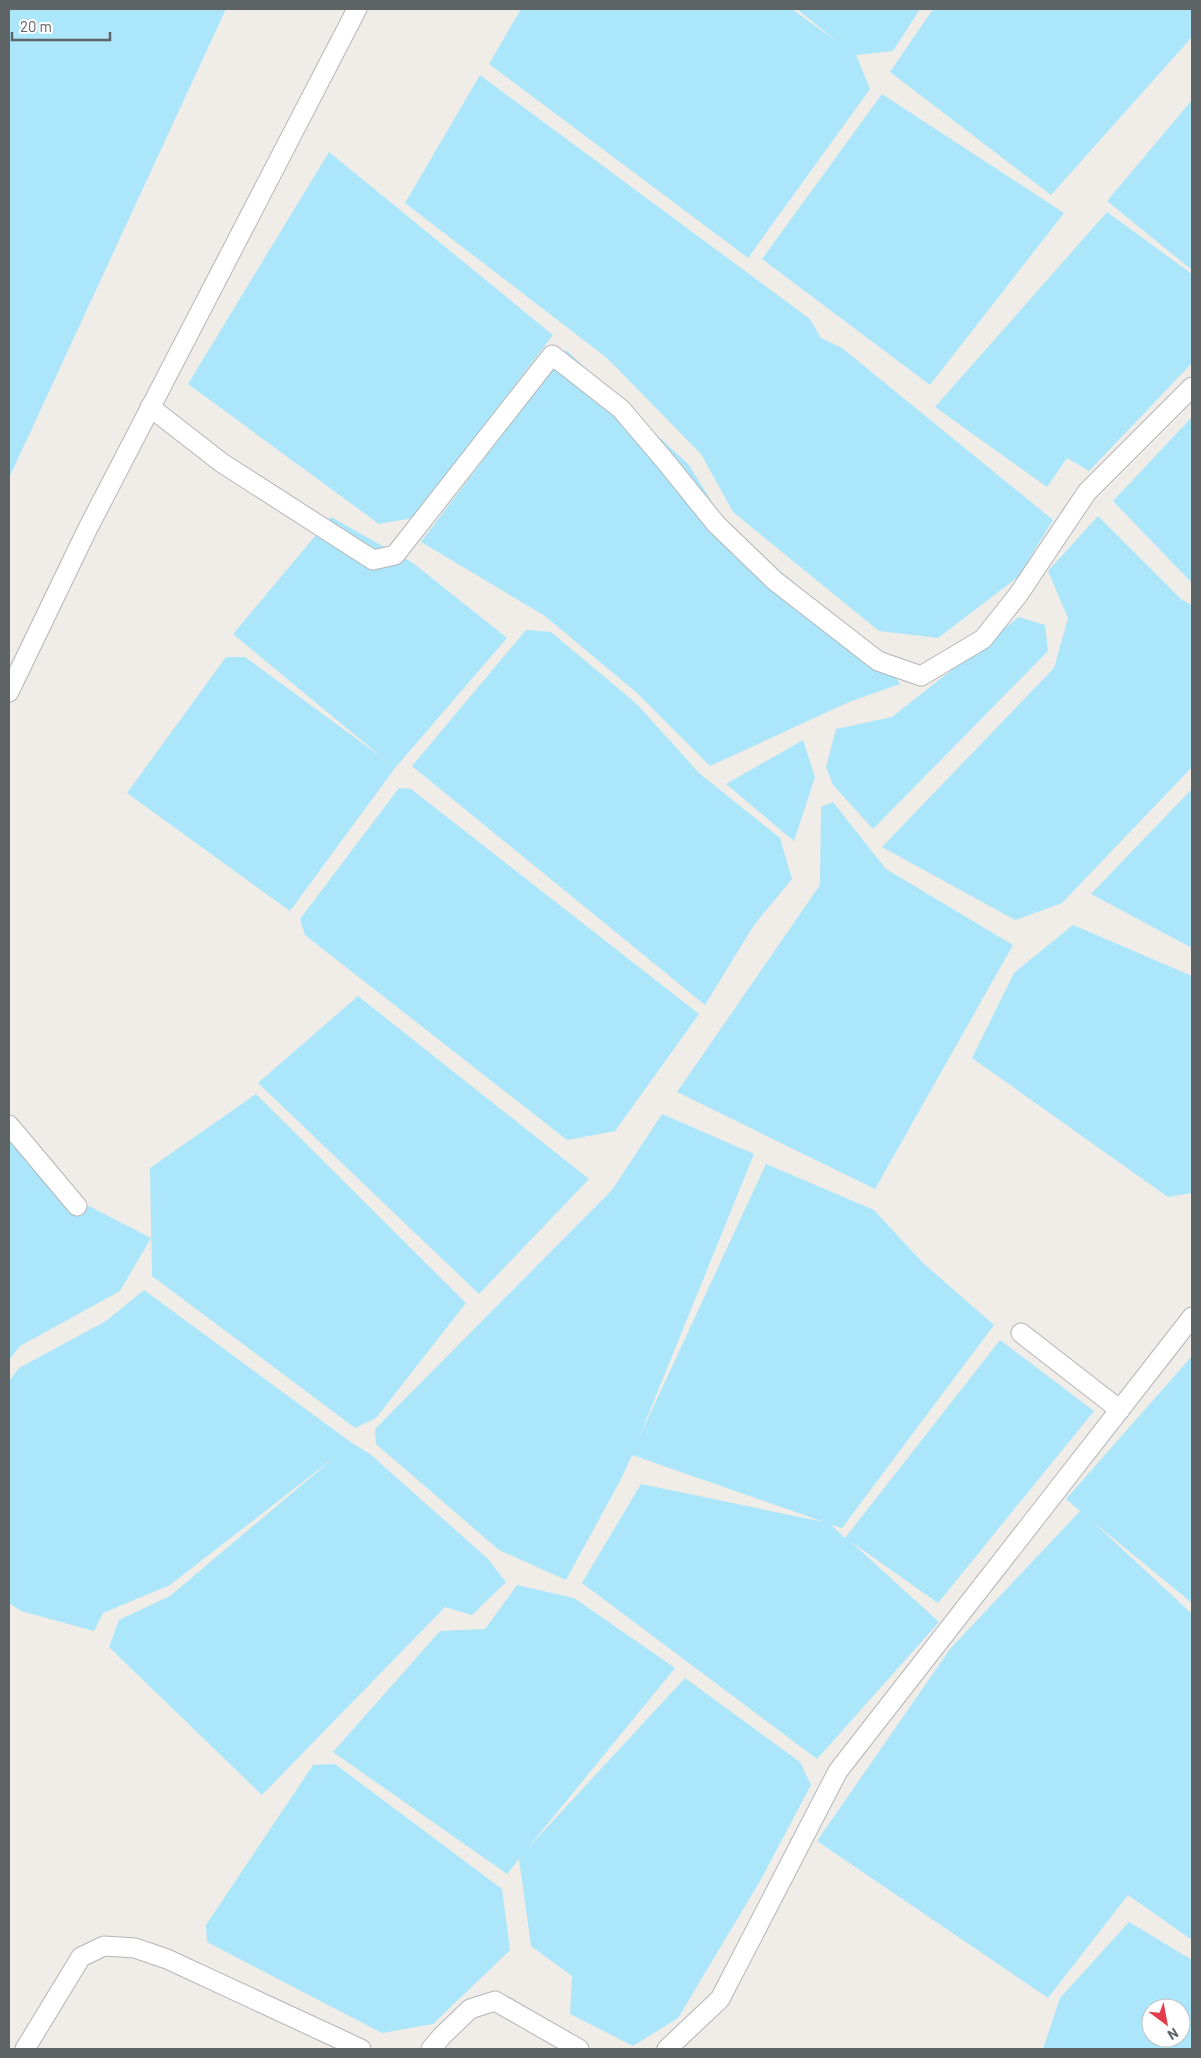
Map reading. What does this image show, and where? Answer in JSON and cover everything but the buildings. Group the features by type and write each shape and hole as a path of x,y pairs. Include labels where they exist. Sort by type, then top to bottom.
{"lane":[{"path":"9,692 87,530 357,9"},
{"path":"150,407 222,463 373,560 395,555 552,355 621,409 716,524 775,581 878,661 921,676 983,639 1018,595 1087,492 1192,387"},
{"path":"9,1125 77,1206"},
{"path":"667,2049 720,1999 838,1771 1192,1317"},
{"path":"1021,1333 1120,1410"},
{"path":"25,2049 81,1956 104,1946 135,1948 166,1960 361,2049"},
{"path":"431,2049 470,2009 495,2001 579,2049"}],"water":[{"path":"9,9 226,9 9,478"},
{"path":"521,9 792,9 839,43 797,9 920,9 893,51 856,55 870,89 748,258 489,64"},
{"path":"933,9 1192,9 1192,37 1051,195 890,72"},
{"path":"480,75 810,319 821,338 842,348 1053,520 1018,577 938,638 879,631 733,512 701,454 607,358 405,203"},
{"path":"882,94 1064,213 930,385 762,259"},
{"path":"1192,100 1192,270 1107,201"},
{"path":"329,152 553,335 413,518 379,524 188,384"},
{"path":"1107,212 1192,274 1192,363 1089,471 1067,458 1047,487 935,407"},
{"path":"566,350 689,465 718,512 769,562 878,651 900,684 849,702 710,766 637,693 545,616 421,542"},
{"path":"1192,417 1192,583 1113,501"},
{"path":"1098,516 1182,600 1192,605 1192,767 1062,903 1015,920 882,847 1054,668 1068,618 1048,571"},
{"path":"331,517 413,563 507,638 395,768 290,911 127,793 226,657 245,657 384,759 233,634"},
{"path":"1019,617 1045,625 1048,651 873,829 833,785 826,767 836,729 892,717"},
{"path":"526,630 551,632 637,704 699,773 780,838 792,879 754,925 705,1005 412,766"},
{"path":"803,740 815,777 794,841 726,784"},
{"path":"399,788 411,789 699,1014 615,1131 567,1140 305,935 300,919"},
{"path":"1192,789 1192,948 1091,894"},
{"path":"833,802 886,869 1013,945 875,1189 677,1092 820,885 821,807"},
{"path":"1073,925 1192,976 1192,1193 1168,1197 972,1058 1014,973"},
{"path":"358,996 589,1179 479,1294 258,1083"},
{"path":"256,1094 466,1303 376,1418 355,1428 152,1276 150,1168"},
{"path":"662,1114 754,1154 638,1440 766,1164 874,1210 923,1263 994,1325 842,1528 831,1525 845,1538 1000,1340 1094,1411 938,1603 850,1541 939,1622 817,1759 582,1583 641,1484 824,1522 632,1455 566,1580 499,1550 376,1444 375,1429 612,1190"},
{"path":"9,1134 52,1187 151,1238 120,1291 20,1346 9,1360"},
{"path":"144,1290 352,1443 370,1454 488,1559 506,1582 472,1615 445,1607 262,1795 109,1647 119,1620 170,1596 336,1456 170,1585 103,1613 94,1631 21,1611 9,1603 9,1381 19,1368 106,1321"},
{"path":"1192,1356 1192,1603 1091,1520 1192,1614 1192,1940 1128,1895 1048,1998 817,1841 950,1649 1080,1511 1066,1499"},
{"path":"517,1585 574,1598 675,1668 527,1849 685,1678 800,1762 811,1785 760,1881 678,2018 633,2046 570,2014 572,1976 531,1946 519,1859 507,1874 333,1752 440,1631 485,1629"},
{"path":"335,1764 502,1889 510,1950 433,2024 382,2033 207,1942 206,1925 313,1765"},
{"path":"1129,1922 1192,1960 1192,2049 1043,2049 1060,1998"}]}
